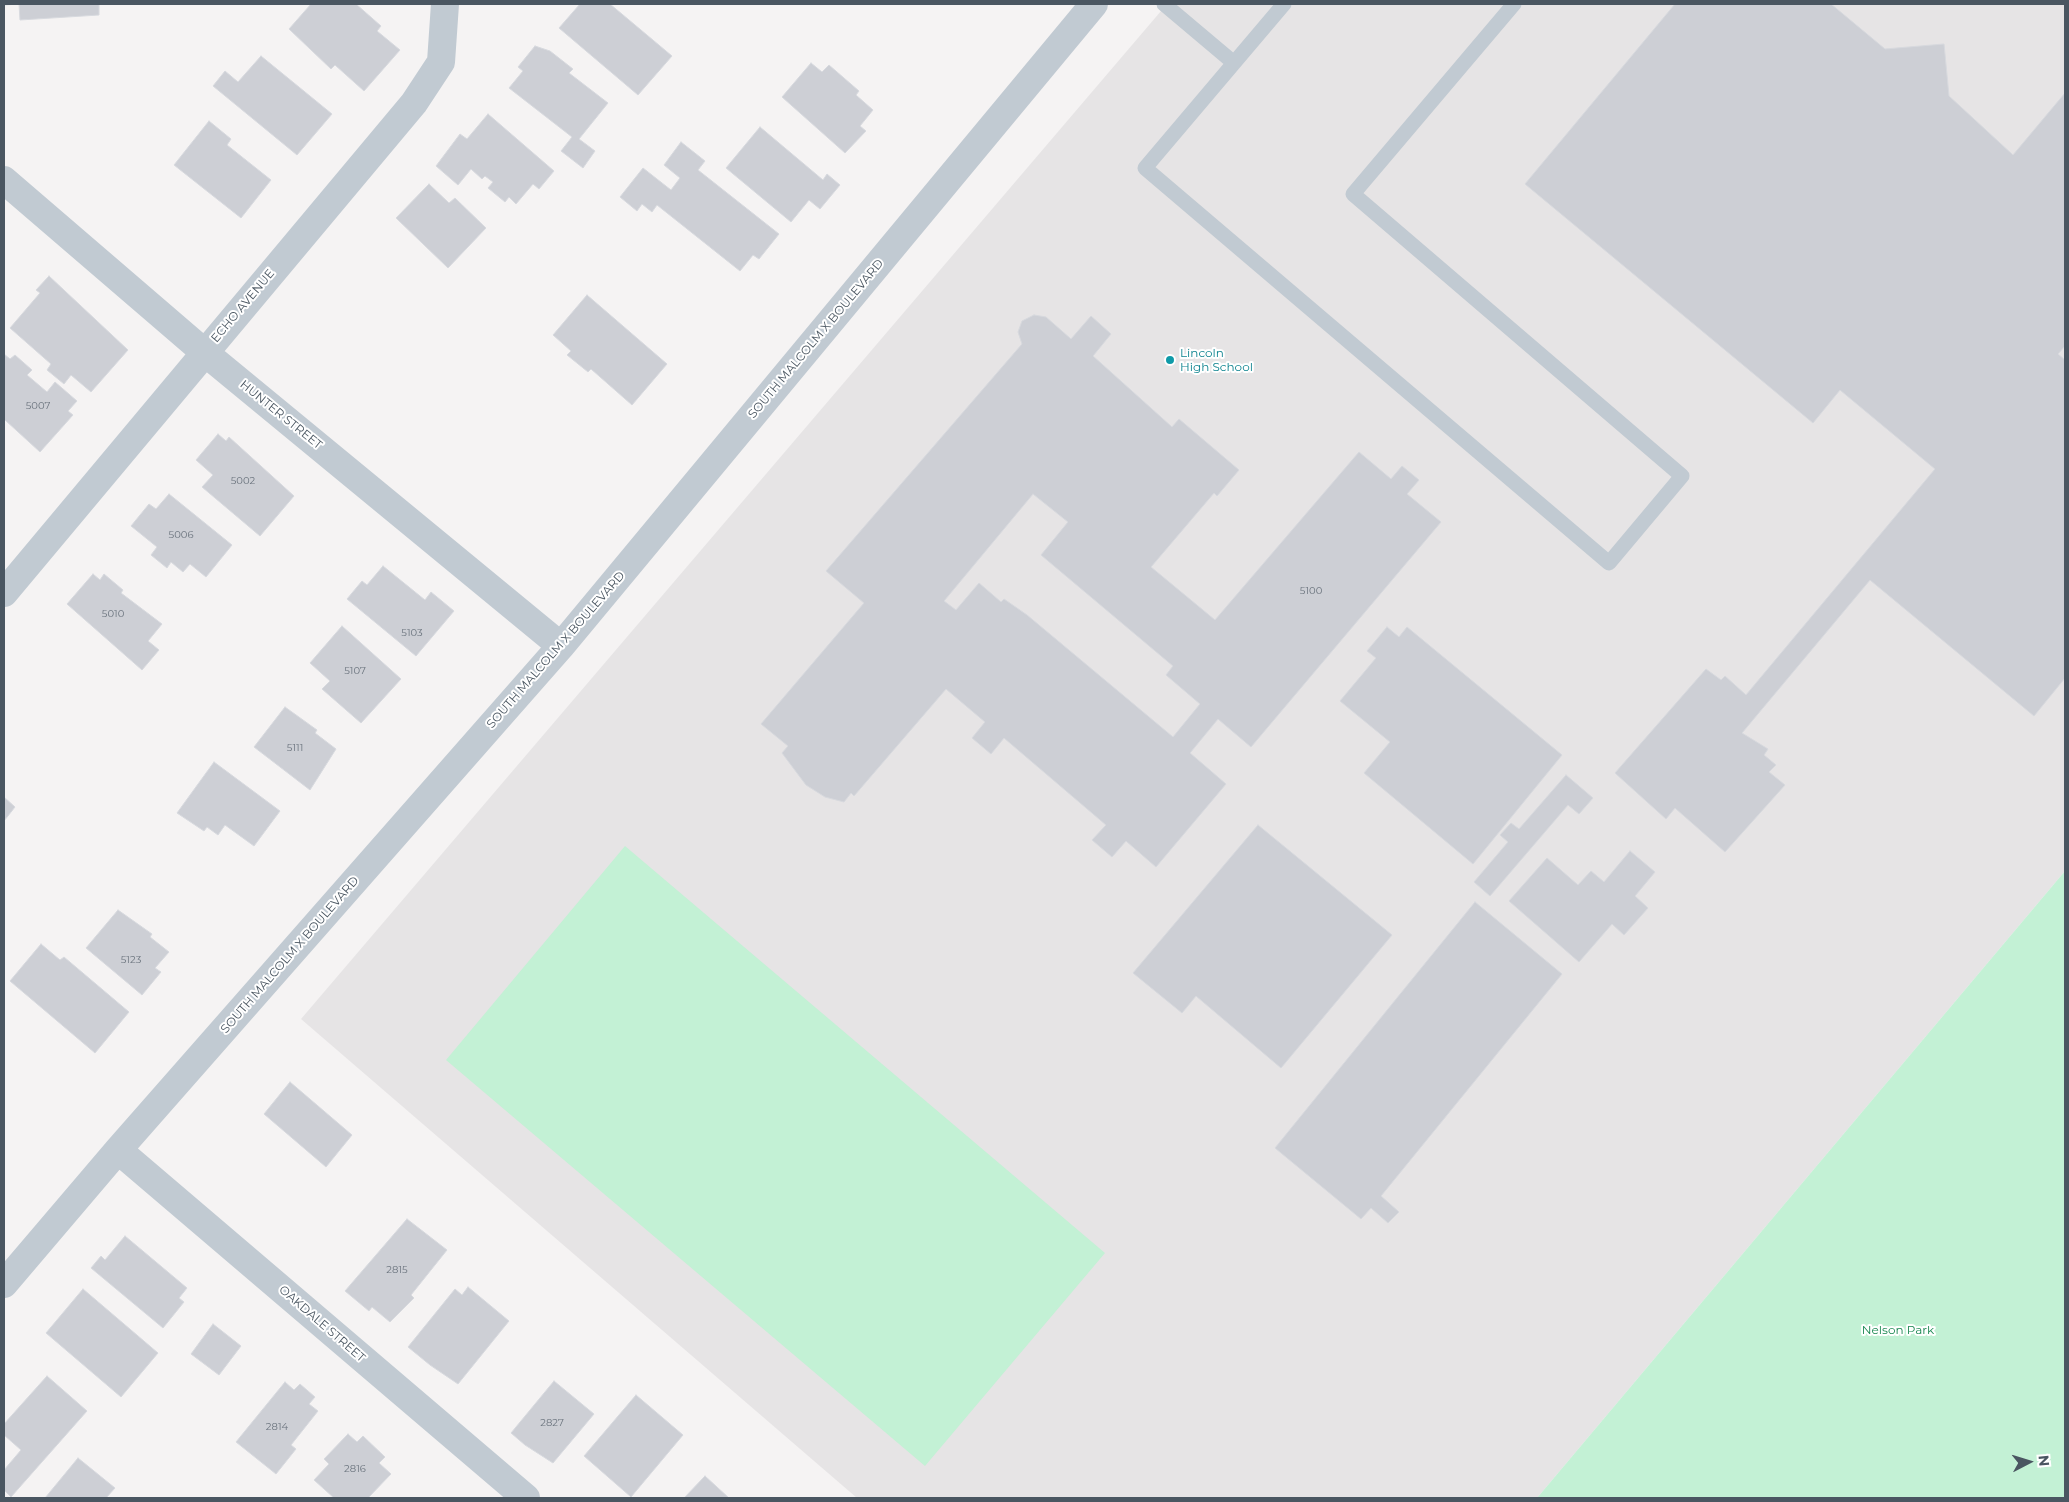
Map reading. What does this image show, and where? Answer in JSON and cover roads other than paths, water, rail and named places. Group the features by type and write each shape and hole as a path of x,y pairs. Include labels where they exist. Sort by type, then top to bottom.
{"street":[{"name":"ECHO AVENUE","path":"4,593 419,94 441,62 445,4"},
{"name":"SOUTH MALCOLM X BOULEVARD","path":"4,1284 118,1150 561,646 1094,4"},
{"name":"HUNTER STREET","path":"4,180 204,352 561,646"},
{"name":"OAKDALE STREET","path":"118,1150 526,1498"}],"lane":[{"path":"1164,4 1234,63"},
{"path":"1284,4 1145,168 1609,563 1682,476 1353,194 1514,4"}],"place":[{"name":"Lincoln High School","path":"1170,360"}],"park label":[{"name":"Nelson Park","path":"1898,1330"}]}
